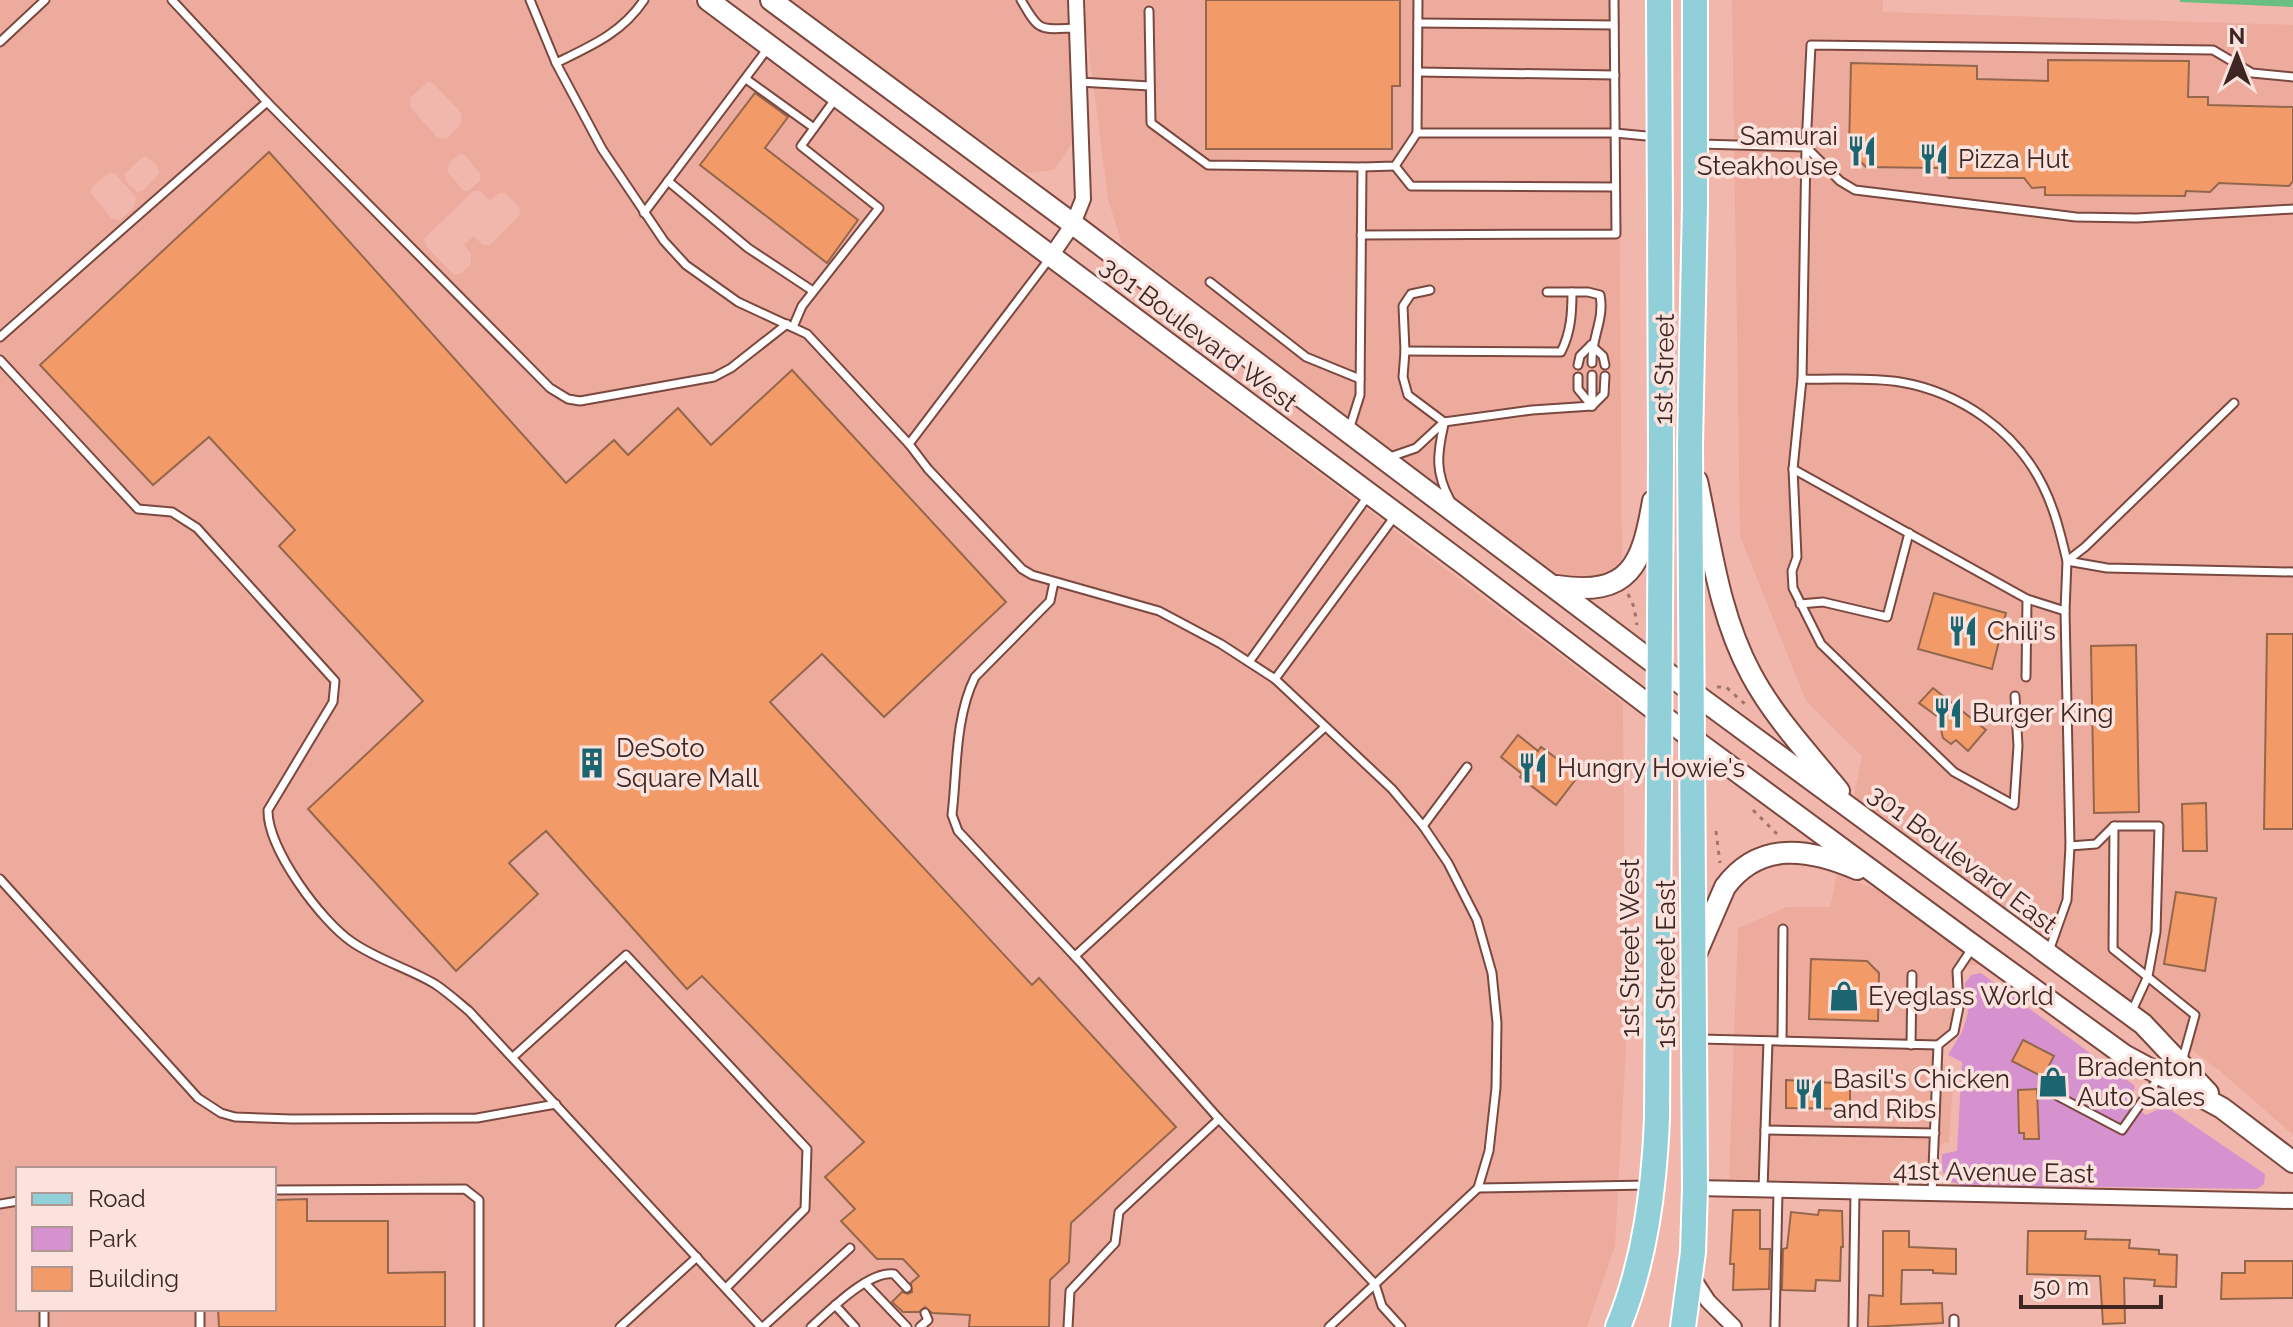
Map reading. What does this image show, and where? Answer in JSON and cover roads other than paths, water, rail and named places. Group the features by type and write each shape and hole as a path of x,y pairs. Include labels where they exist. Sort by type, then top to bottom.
{"main road":[{"name":"301 Boulevard West","path":"708,0 1658,710"},
{"name":"301 Boulevard West","path":"771,0 1555,585 1659,667"},
{"name":"1st Street","path":"1658,710 1661,454 1659,0"},
{"name":"1st Street","path":"1693,739 1690,445 1695,0"},
{"path":"1690,445 1722,598 1732,632 1750,673 1780,720 1860,815"},
{"path":"1555,585 1581,589 1600,587 1620,579 1633,566 1646,538 1661,454"},
{"name":"301 Boulevard East","path":"1659,667 2130,1015 2222,1108"},
{"name":"301 Boulevard East","path":"1658,710 1693,739 2124,1055 2222,1108 2293,1162"},
{"name":"1st Street West","path":"1618,1327 1642,1249 1653,1185 1657,1105 1658,710"},
{"name":"1st Street East","path":"1693,739 1695,1188"},
{"path":"1695,958 1725,887 1740,870 1767,856 1796,852 1822,855 1890,884"},
{"path":"1683,1327 1691,1274 1695,1188"}],"street":[{"path":"1051,256 1073,224 1083,199 1076,0"},
{"name":"41st Avenue East","path":"1695,1188 2293,1201"},
{"path":"1691,1274 1708,1301 1734,1327"}],"lane":[{"path":"0,42 45,0"},
{"path":"172,0 267,102 550,388 568,399 580,401 714,377 790,325 879,208 801,146 837,96"},
{"path":"530,0 556,63 602,149 664,241 686,265 738,302 790,325 816,341 928,469 1012,560 1032,575 1159,611 1275,679 1392,789 1442,852 1465,895 1486,947 1492,973 1497,1023 1496,1088 1489,1151 1478,1188 1329,1327"},
{"path":"556,63 615,33 633,17 644,0"},
{"path":"1021,0 1035,24 1044,29 1076,28"},
{"path":"1395,166 1417,133 1418,0"},
{"path":"1361,235 1616,234 1614,0"},
{"path":"1149,11 1151,123 1208,165 1395,166"},
{"path":"1418,23 1614,25"},
{"path":"2015,696 2018,746 2014,805 1954,772 1821,644 1791,579 1797,557 1793,469 1802,379 1811,45 2213,50 2252,73 2293,77"},
{"path":"644,213 769,46"},
{"path":"1418,72 1615,75"},
{"path":"746,79 814,128"},
{"path":"1079,82 1150,86"},
{"path":"0,337 267,102"},
{"path":"1417,133 1615,133 1660,137"},
{"path":"1694,144 1806,147 1840,181 1855,190 2076,217 2163,217 2293,209"},
{"path":"1395,166 1411,186 1615,187"},
{"path":"1348,431 1360,395 1362,167"},
{"path":"668,181 748,248 813,291"},
{"path":"909,444 1051,256"},
{"path":"1210,282 1306,357 1360,379"},
{"path":"1430,290 1411,294 1403,306 1403,377 1408,395 1444,422"},
{"path":"1547,292 1600,295 1603,311 1591,345 1592,363"},
{"path":"1405,351 1561,352 1572,316 1572,292"},
{"path":"1578,365 1580,356 1591,345"},
{"path":"1591,345 1603,356 1605,365"},
{"path":"0,360 138,509 172,512 197,528 335,681 333,702 268,810 267,820 289,867 317,907 349,941 435,985 469,1011 762,1327 850,1248"},
{"path":"1592,375 1592,406"},
{"path":"1386,459 1416,448 1444,422 1532,410 1592,406 1604,394 1605,376"},
{"path":"1578,377 1578,389 1592,406"},
{"path":"1802,379 1883,380 1922,387 1956,400 1984,416 2016,446 2042,483 2059,526 2067,561 2065,611 2070,846 2067,900 2048,954"},
{"path":"2067,561 2234,403"},
{"path":"1444,422 1438,451 1439,480 1456,512"},
{"path":"1793,469 2027,599 2065,611"},
{"path":"1249,662 1369,494"},
{"path":"1275,679 1397,515"},
{"path":"1800,604 1823,602 1887,617 1909,533"},
{"path":"2067,561 2107,568 2293,572"},
{"path":"1054,582 1050,601 975,677 969,688 963,714 952,815 963,838 1075,956 1219,1119 1375,1284 1382,1306 1401,1327"},
{"path":"2026,677 2027,599"},
{"path":"1075,956 1325,727"},
{"path":"1423,826 1467,767"},
{"path":"2070,846 2096,844 2114,826 2159,826 2156,932 2148,976 2130,1015"},
{"path":"2114,826 2113,949 2195,1015 2181,1064"},
{"path":"0,879 198,1098 221,1113 235,1117 292,1119 477,1118 556,1104"},
{"path":"1782,1041 1783,929"},
{"path":"1694,1038 1938,1045 1954,1032 1959,1007 1957,971 1974,946"},
{"path":"513,1057 626,955 807,1149 805,1209 726,1288"},
{"path":"1911,1045 1912,975"},
{"path":"1768,1041 1765,1130 1775,1327"},
{"path":"1932,1195 1938,1045"},
{"path":"2050,1092 2122,1130 2162,1074"},
{"path":"1068,1327 1070,1291 1115,1243 1119,1212 1219,1119"},
{"path":"1765,1130 1935,1133"},
{"path":"1478,1188 1653,1185"},
{"path":"276,1190 465,1189 479,1200 479,1327"},
{"path":"1853,1327 1855,1193"},
{"path":"620,1327 697,1257"},
{"path":"811,1327 865,1283 888,1273 894,1274 907,1288"},
{"path":"865,1283 907,1327"},
{"path":"835,1305 855,1327"},
{"path":"920,1327 928,1320 925,1313"}],"place":[{"name":"Samurai Steakhouse","path":"1862,151"},
{"name":"Pizza Hut","path":"1934,159"},
{"name":"Chili's","path":"1963,631"},
{"name":"Burger King","path":"1948,713"},
{"name":"DeSoto Square Mall","path":"592,763"},
{"name":"Hungry Howie's","path":"1533,768"},
{"name":"Eyeglass World","path":"1844,996"},
{"name":"Bradenton Auto Sales","path":"2053,1082"},
{"name":"Basil's Chicken and Ribs","path":"1809,1094"}]}
